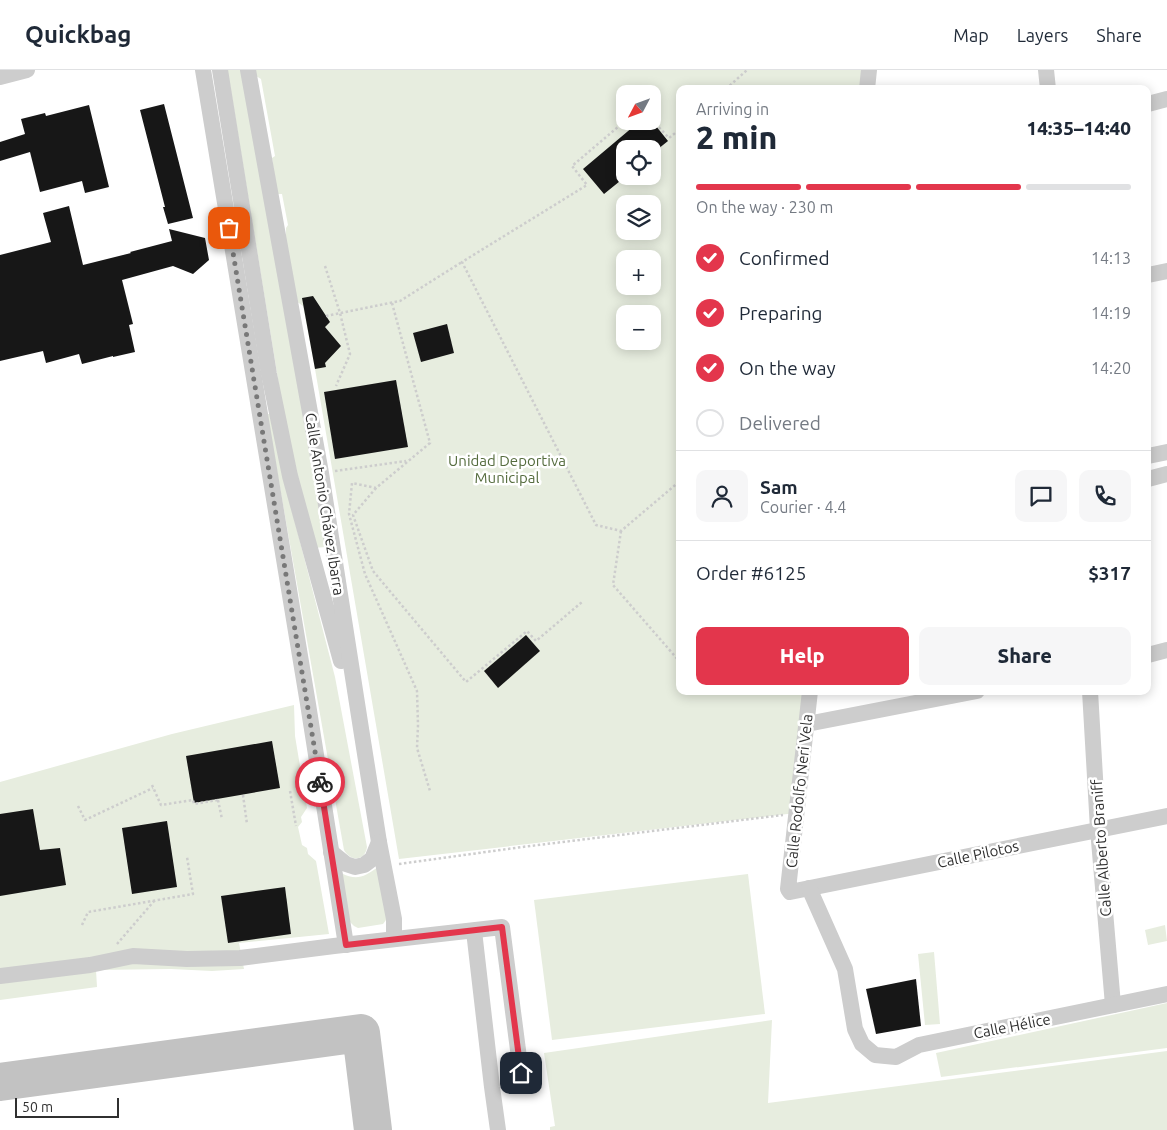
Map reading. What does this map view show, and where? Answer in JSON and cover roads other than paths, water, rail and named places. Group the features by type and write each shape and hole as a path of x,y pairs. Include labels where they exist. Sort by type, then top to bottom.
{"street":[{"path":"0,77 27,70"},
{"path":"207,70 290,476 362,735"},
{"path":"207,70 346,945"},
{"name":"Calle Antonio Chávez Ibarra","path":"248,70 321,473 379,842 394,919 394,940"},
{"path":"868,85 869,70"},
{"path":"1046,70 1048,85"},
{"path":"1151,103 1167,100"},
{"path":"1151,274 1167,271"},
{"path":"1151,455 1167,452"},
{"path":"1151,478 1167,474"},
{"path":"1151,654 1167,650"},
{"name":"Calle Rodolfo Neri Vela","path":"789,891 810,695"},
{"path":"807,724 956,695"},
{"name":"Calle Alberto Braniff","path":"1090,695 1098,829 1113,1005"},
{"name":"Calle Pilotos","path":"789,891 1167,816"},
{"path":"331,852 346,864 355,867 364,865 372,859 379,842"},
{"name":"Calle Hélice","path":"809,888 845,969 855,1029 862,1044 875,1055 896,1057 918,1045 1167,994"},
{"path":"0,976 90,965 134,956 187,959 240,958 502,927 521,1073"},
{"path":"474,931 498,1130"}],"park label":[{"name":"Unidad Deportiva Municipal","path":"507,468"}]}
